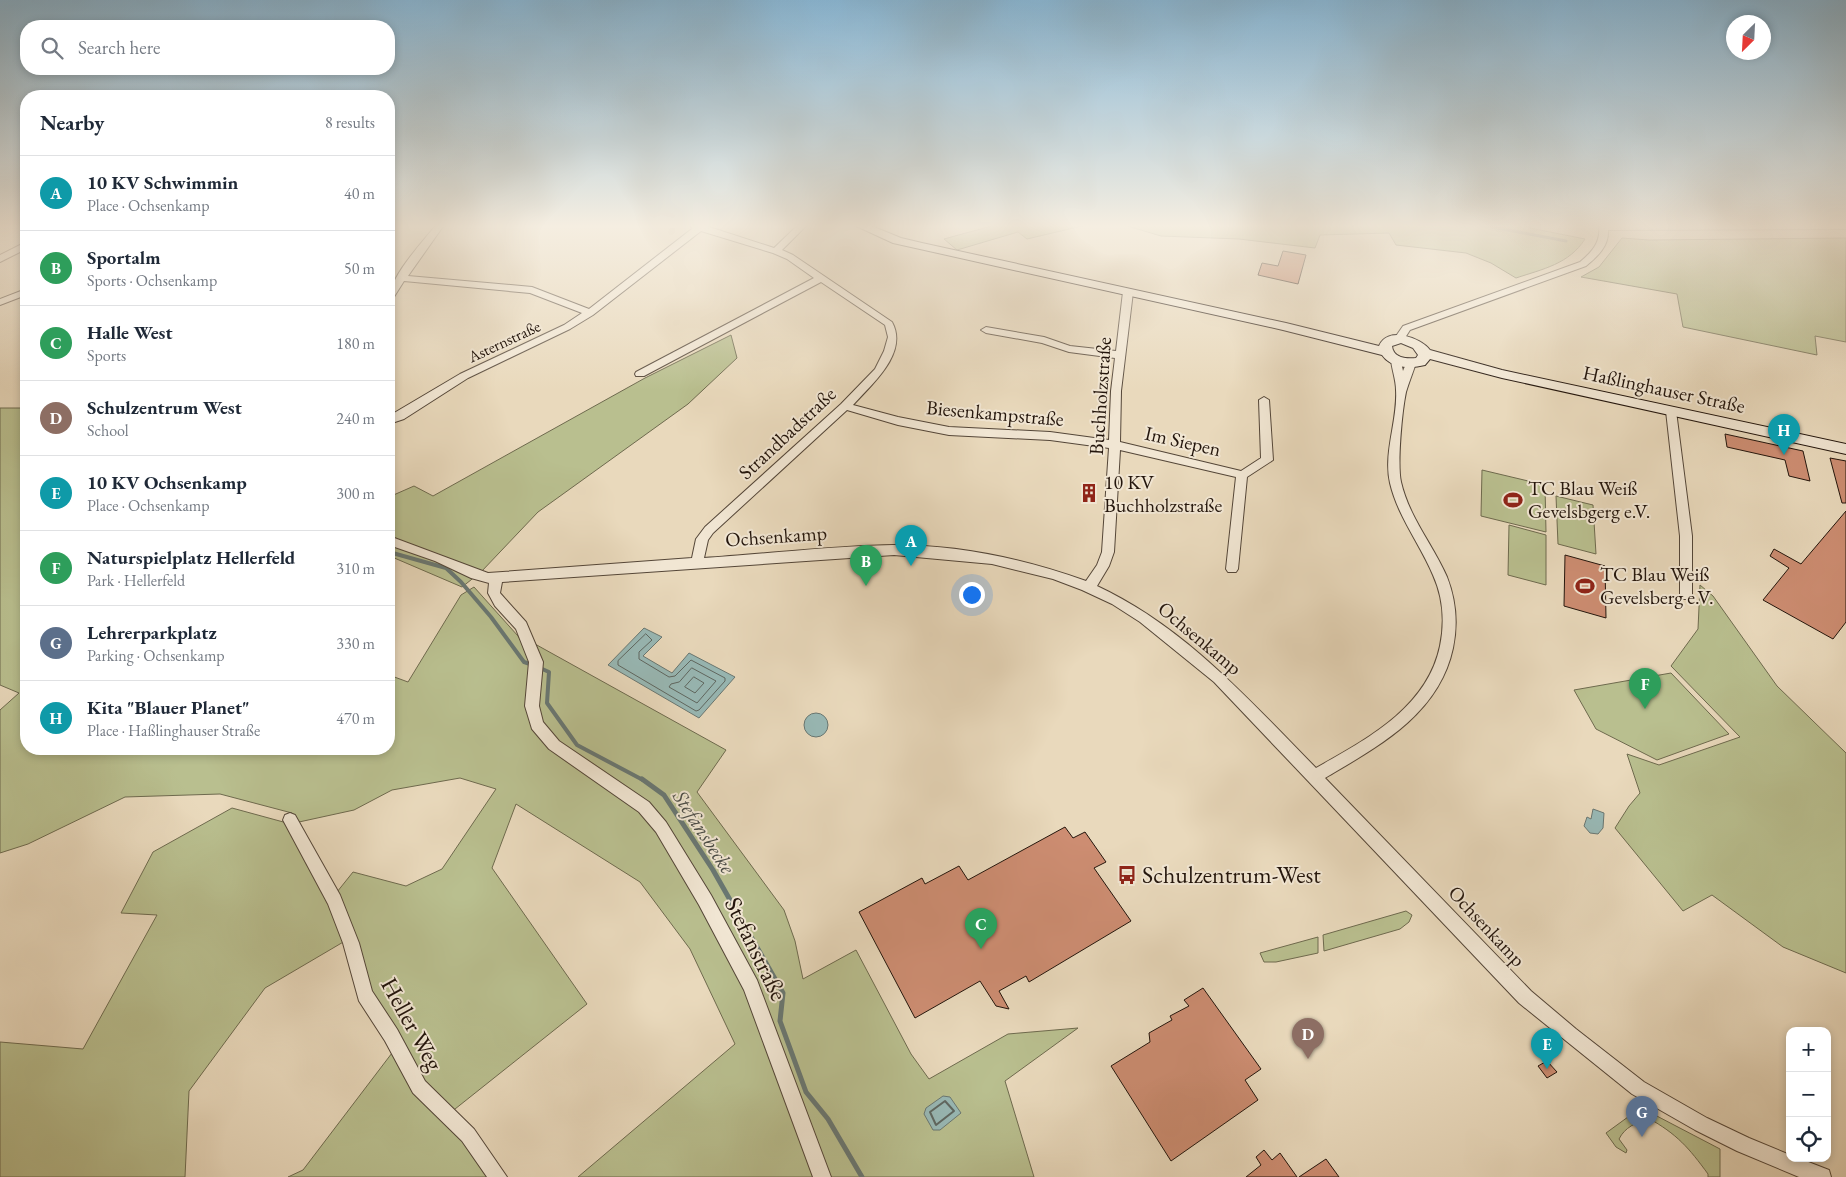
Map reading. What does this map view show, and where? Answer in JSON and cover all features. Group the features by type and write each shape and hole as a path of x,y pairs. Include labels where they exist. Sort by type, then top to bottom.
{"main road":[{"path":"1073,280 1286,327 1321,332 1389,352 1388,342 1399,339 1414,342 1418,359"},
{"name":"Haßlinghauser Straße","path":"1389,352 1502,374 1846,449"}],"street":[{"path":"422,280 532,290 590,314"},
{"name":"Asternstraße","path":"395,418 470,373 567,327 590,314 631,280"},
{"path":"640,374 817,280"},
{"name":"Strandbadstraße","path":"697,564 702,539 709,530 845,406 879,371 889,351 893,337 889,324 824,280"},
{"path":"1399,339 1406,328 1539,280"},
{"path":"0,290 12,297"},
{"name":"Buchholzstraße","path":"1089,587 1103,566 1108,552 1115,445 1116,391 1128,292"},
{"path":"0,302 20,294"},
{"path":"1414,342 1421,324"},
{"path":"986,330 1044,340 1069,349 1120,355"},
{"path":"1389,352 1401,392"},
{"path":"1314,777 1385,734 1416,709 1437,678 1448,646 1450,614 1447,595 1440,577 1409,517 1394,478 1393,469 1401,392 1418,359"},
{"name":"Im Siepen","path":"1115,445 1242,475 1267,460 1264,400"},
{"name":"Biesenkampstraße","path":"845,406 898,421 948,431 1050,436 1115,445"},
{"path":"1670,411 1686,536 1686,596"},
{"name":"Im Siepen","path":"1232,569 1242,475"},
{"name":"Ochsenkamp","path":"395,542 456,564 475,575 496,578 567,571 894,550 943,552 1015,563 1067,578 1089,587 1144,617 1180,644 1225,685 1525,997 1570,1035 1638,1088 1700,1124 1743,1145 1822,1177"},
{"name":"Stefanstraße","path":"496,578 494,593 499,602 521,626 536,668 532,706 537,725 554,744 644,807 662,827 705,900 750,986 822,1177"},
{"name":"Heller Weg","path":"290,820 334,900 350,943 365,994 391,1035 419,1087 468,1135 498,1177"}],"green space":[{"path":"1598,280 1846,280 1846,342 1815,336 1817,355 1683,327 1677,294"},
{"path":"731,335 737,358 688,404 538,512 481,572 462,587 395,558 395,494 414,486 433,496 645,378"},
{"path":"0,408 20,408 20,755 395,755 395,677 408,682 461,595 474,587 518,636 527,652 535,644 726,750 697,792 784,910 795,941 803,979 856,950 911,1054 929,1079 1008,1034 1078,1028 1005,1081 1034,1177 578,1177 735,1044 690,949 640,882 516,804 492,868 587,1004 450,1113 425,1084 372,992 337,892 353,872 406,886 442,869 496,789 460,778 392,790 354,810 299,822 292,813 220,794 125,797 28,844 0,853 0,710 19,693 0,685"},
{"name":"TC Blau Weiß Gevelsbgerg e.V.","path":"1482,470 1545,485 1546,532 1481,516"},
{"name":"TC Blau Weiß Gevelsbgerg e.V.","path":"1556,496 1593,505 1596,554 1558,544"},
{"name":"TC Blau Weiß Gevelsbgerg e.V.","path":"1509,525 1546,535 1546,585 1508,575"},
{"path":"1700,585 1713,596 1777,686 1846,753 1846,973 1783,947 1712,895 1683,911 1615,828 1640,793 1627,754 1659,765 1740,737 1671,666 1698,629"},
{"path":"1671,673 1729,734 1657,760 1596,729 1574,690"},
{"path":"232,808 287,823 331,901 345,941 265,988 189,1091 185,1177 0,1177 0,1042 83,1049 157,915 121,913 153,852"},
{"path":"1406,911 1412,915 1409,922 1400,929 1324,951 1323,935"},
{"path":"1318,937 1318,953 1276,962 1264,962 1260,953"},
{"path":"392,1053 466,1141 492,1177 288,1177 303,1170"},
{"path":"1643,1106 1653,1114 1720,1149 1720,1177 1708,1177 1708,1174 1682,1142 1648,1118 1631,1126 1621,1135 1619,1139 1627,1150 1626,1153 1616,1147 1606,1133"}],"water":[{"path":"644,628 662,637 643,656 672,673 689,653 735,677 699,718 608,665"},
{"path":"816,713 824,717 828,725 824,733 816,737 808,733 804,725 808,717"},
{"path":"1593,809 1604,813 1603,828 1598,834 1590,833 1584,826 1587,817 1591,819"},
{"path":"943,1096 950,1097 961,1113 940,1130 933,1130 924,1114 926,1108"}],"building":[{"path":"1280,280 1299,280 1298,284"},
{"path":"1725,434 1803,451 1810,481 1789,476 1785,460 1727,447"},
{"path":"1830,458 1846,461 1846,503 1842,503"},
{"path":"1846,511 1846,622 1833,639 1763,600 1789,568 1770,556 1774,549 1801,564"},
{"name":"TC Blau Weiß Gevelsberg e.V.","path":"1565,555 1605,566 1606,618 1564,606"},
{"path":"1065,827 1073,838 1085,832 1106,862 1094,868 1131,921 1029,982 1026,976 999,991 1009,1009 996,1006 980,981 915,1018 859,912 922,878 925,884 959,866 968,880"},
{"path":"1203,988 1261,1069 1245,1080 1258,1100 1171,1161 1111,1066 1150,1042 1149,1033 1172,1020 1170,1016 1189,1006 1184,1000"},
{"path":"1547,1061 1557,1072 1547,1078 1538,1066"},
{"path":"1264,1150 1272,1160 1280,1153 1297,1177 1246,1177 1261,1165 1256,1157"},
{"path":"1326,1159 1339,1177 1299,1177"}],"waterway":[{"name":"Stefansbecke","path":"395,554 446,568 461,582 491,617 524,662 533,665"},
{"name":"Stefansbecke","path":"540,668 549,672 547,703 577,745 643,780"},
{"name":"Stefansbecke","path":"642,779 664,795 713,870 783,993 780,1021 806,1092 828,1119 862,1177"}],"place":[{"name":"Kita \"Blauer Planet\"","path":"1784,455"},
{"name":"10 KV Buchholzstraße","path":"1089,493"},
{"name":"TC Blau Weiß Gevelsbgerg e.V.","path":"1513,500"},
{"name":"10 KV Schwimmin","path":"911,566"},
{"name":"Sportalm","path":"866,586"},
{"name":"TC Blau Weiß Gevelsberg e.V.","path":"1585,586"},
{"name":"Naturspielplatz Hellerfeld","path":"1645,709"},
{"name":"Schulzentrum-West","path":"1127,875"},
{"name":"Halle West","path":"981,949"},
{"name":"Schulzentrum West","path":"1308,1059"},
{"name":"10 KV Ochsenkamp","path":"1547,1069"},
{"name":"Lehrerparkplatz","path":"1642,1137"}]}
